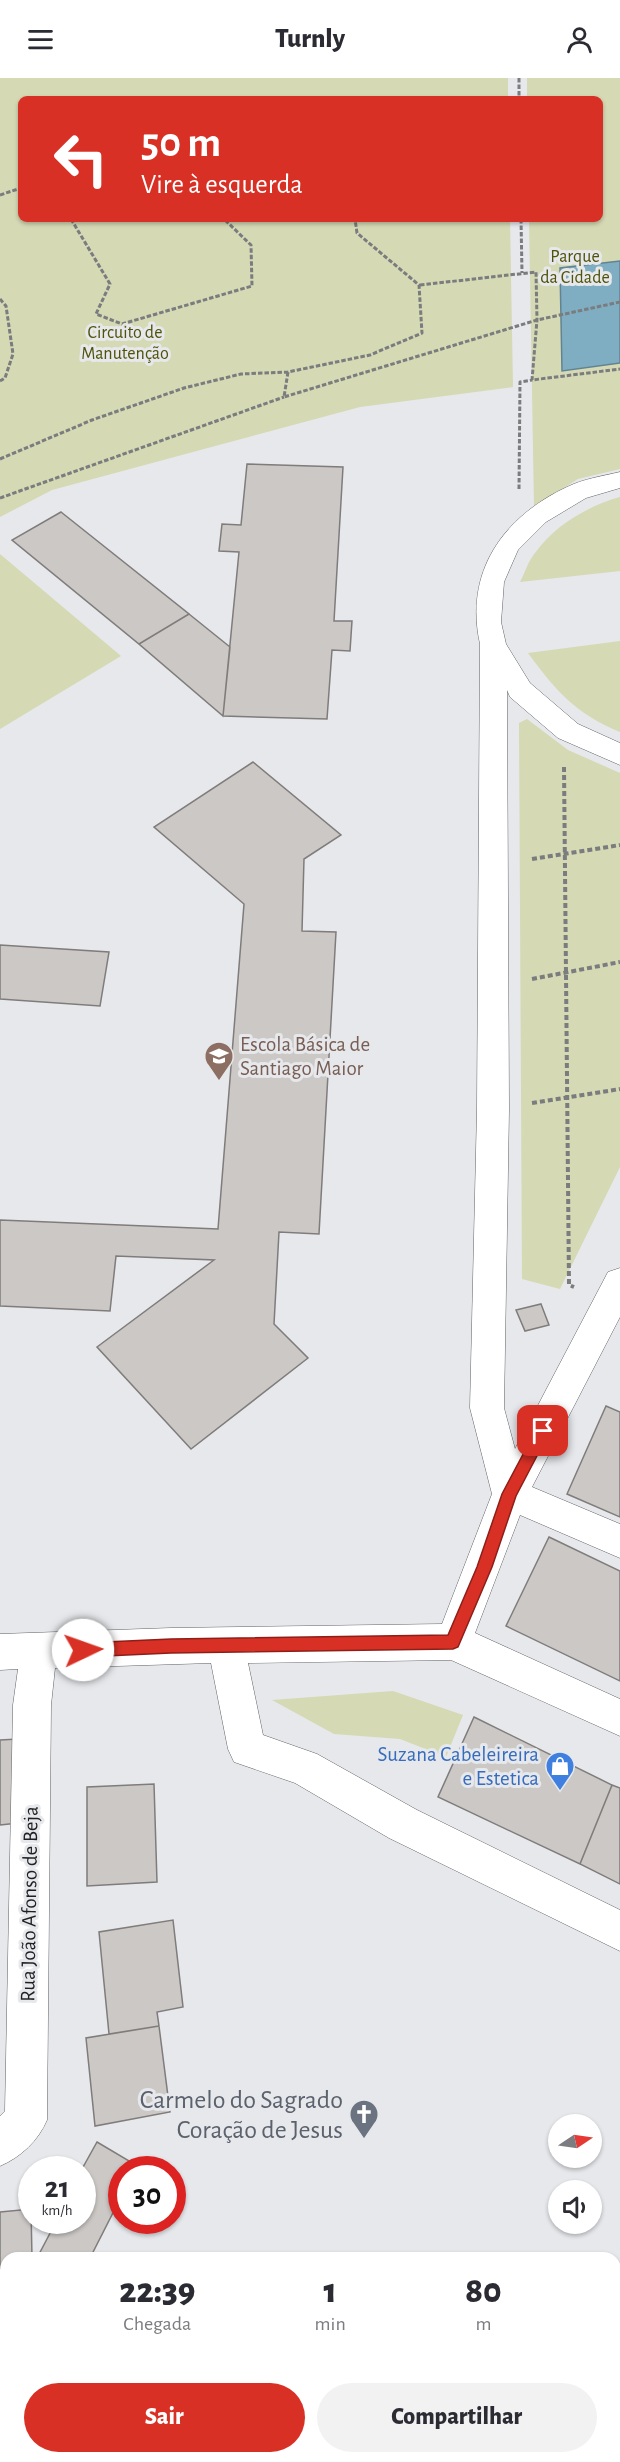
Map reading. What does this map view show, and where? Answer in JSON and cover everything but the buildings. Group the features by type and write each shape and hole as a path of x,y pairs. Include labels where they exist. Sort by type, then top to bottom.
{"street":[{"path":"510,1494 487,1408 492,1109 493,644 488,622 491,582 507,546 537,516 577,492 620,480"},
{"path":"493,644 520,690 574,734 620,755"},
{"path":"453,1642 484,1567 510,1494 610,1330 620,1282"},
{"path":"510,1494 620,1541"},
{"path":"0,1652 226,1645 453,1642 620,1718"},
{"path":"226,1645 247,1749 304,1767 403,1824 620,1931"},
{"name":"Rua João Afonso de Beja","path":"0,2145 26,2120 32,1705 39,1652"}],"path":[{"path":"519,78 519,96"},
{"path":"0,195 18,189"},
{"path":"73,222 110,284 96,314 122,324 252,286 251,245 227,222"},
{"path":"0,459 92,420 183,388 241,374 288,372 370,355 422,333 419,285 357,233 355,222"},
{"path":"521,222 522,273"},
{"path":"419,285 536,272 537,320 532,380"},
{"path":"0,299 6,306 13,354 5,378 0,381"},
{"path":"0,498 284,397 537,320 620,302"},
{"path":"518,535 520,382 620,369"},
{"path":"284,397 288,372"},
{"path":"574,734 564,747 564,853 569,1285 578,1288"},
{"path":"525,860 620,845"},
{"path":"525,981 620,962"},
{"path":"526,1104 620,1089"}],"green space":[{"name":"Circuito de Manutenção","path":"0,78 508,78 508,96 18,96 18,222 510,222 513,387 360,407 52,490 0,517"},
{"name":"Parque da Cidade","path":"527,78 620,78 620,469 578,479 534,506 529,222 603,222 603,96 527,96"},
{"path":"620,497 620,571 520,582 533,556 562,525 584,511"},
{"path":"0,554 121,656 0,729"},
{"path":"620,641 620,732 578,709 548,679 528,653"},
{"path":"527,719 568,750 620,773 620,1167 560,1289 522,1279 519,723"},
{"path":"393,1691 463,1715 446,1757 400,1739 334,1734 272,1700"}],"water":[{"path":"620,261 620,363 562,371 560,268"}],"place":[{"name":"Escola Básica de Santiago Maior","path":"219,1082"},
{"name":"Suzana Cabeleireira e Estetica","path":"560,1792"},
{"name":"Carmelo do Sagrado Coração de Jesus","path":"364,2140"}],"route":[{"path":"83,1650 171,1646 453,1642 484,1567 510,1494 543,1431"}]}
